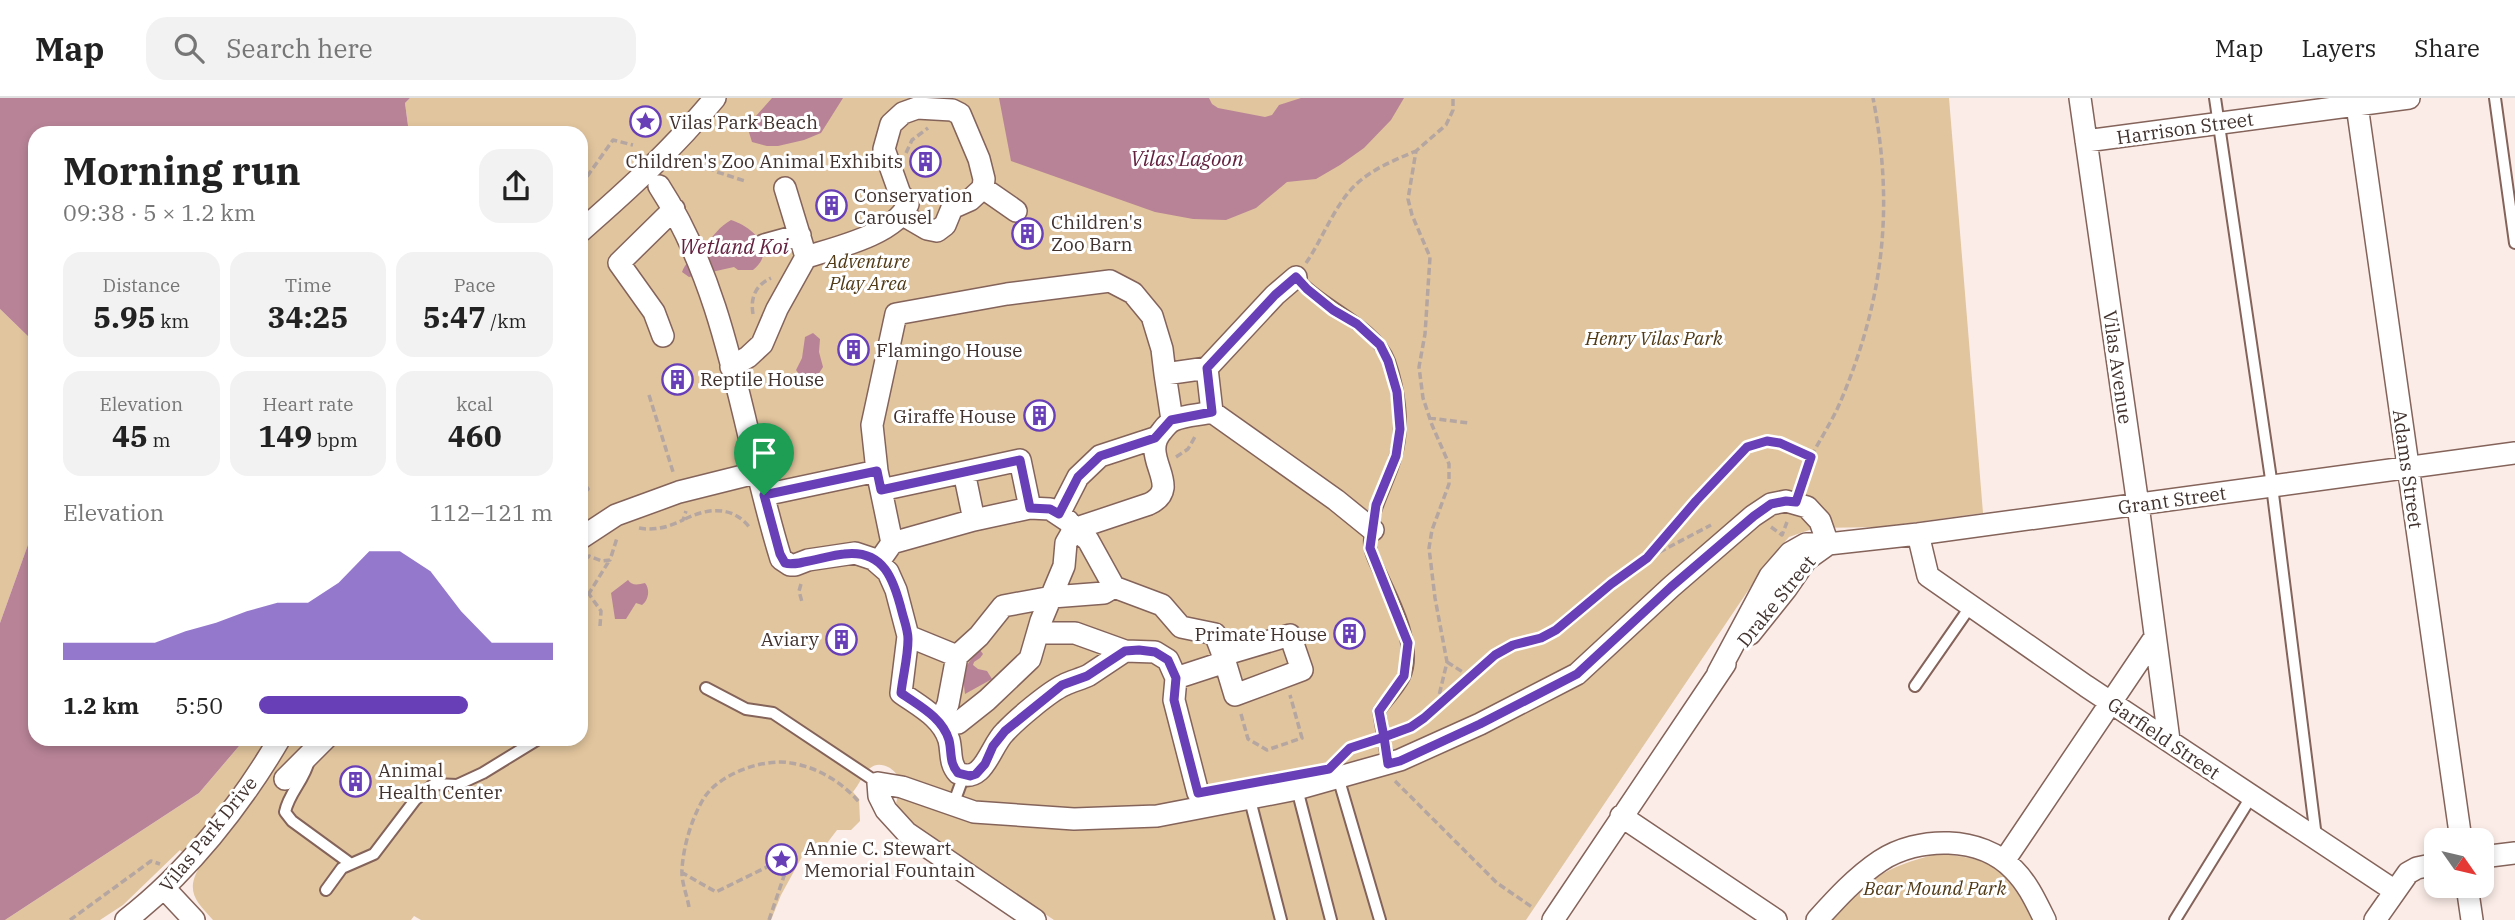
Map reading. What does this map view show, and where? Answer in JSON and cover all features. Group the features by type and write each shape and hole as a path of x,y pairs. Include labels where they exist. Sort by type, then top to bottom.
{"street":[{"path":"588,225 647,173 683,137 715,98"},
{"name":"Vilas Avenue","path":"2080,98 2169,740"},
{"name":"Harrison Street","path":"2086,141 2219,124 2356,101 2409,98"},
{"name":"Adams Street","path":"2356,101 2459,828"},
{"path":"917,108 935,108 960,114 979,159 984,179 983,188 970,200 952,208 945,225 937,231 927,229 900,194 884,149 891,124 903,113 917,108"},
{"path":"659,186 677,215 713,296 780,554 785,563 795,565 845,553 864,555 878,563 893,580 908,636 901,693 940,722 949,741 954,769 964,775 976,774 1005,731 1062,685 1087,676 1125,651"},
{"path":"785,188 807,257"},
{"path":"983,188 1016,211"},
{"path":"731,367 762,344 777,309 807,257 882,229 907,202"},
{"path":"663,337 654,312 619,263 677,215"},
{"path":"764,245 800,235"},
{"path":"1165,374 1207,368 1275,295 1296,277"},
{"path":"892,543 879,481 872,425 897,314 1007,294 1110,281 1133,293 1152,316 1162,349 1171,420"},
{"path":"1207,368 1208,413"},
{"path":"1059,514 1078,477 1100,456 1155,438 1171,420 1208,413 1336,500 1373,530"},
{"path":"940,722 958,723 1030,659 1041,621 1065,566 1066,543 1074,529 1154,502 1163,488 1153,451 1155,438"},
{"name":"Grant Street","path":"1828,544 2515,453"},
{"path":"764,495 964,472 1020,460 1030,508"},
{"path":"588,533 616,515 679,492 758,472"},
{"path":"964,472 974,520"},
{"path":"1035,920 907,833 886,810 879,796 878,783 902,786 974,812 1115,819 1157,816 1297,789 1339,767 1400,761 1577,674 1671,587 1771,504 1796,502 1813,512 1828,544"},
{"path":"878,563 892,543 974,520 1030,508 1050,509 1088,540 1114,587 1162,605 1181,627 1215,634 1224,659 1235,695 1302,670 1290,635 1224,659 1176,678"},
{"name":"Garfield Street","path":"1918,534 1928,576 2316,841 2395,891"},
{"name":"Drake Street","path":"1553,920 1718,673 1786,589 1809,556 1828,544"},
{"path":"940,722 948,704 957,656 979,636 1003,606 1052,597 1104,593 1114,587"},
{"path":"1039,633 1075,633 1125,651 1155,652 1168,660 1176,678 1174,700 1198,793"},
{"path":"908,636 957,656"},
{"path":"2004,860 2155,637"},
{"name":"Vilas Park Drive","path":"126,920 170,883 233,807 275,746"},
{"path":"285,779 319,746"},
{"path":"1621,816 1776,920"},
{"path":"1817,920 1857,880 1896,852 1917,846 1951,843 1989,852 2004,860 2028,888 2045,920"},
{"path":"2494,856 2515,853"},
{"path":"2375,920 2412,870 2424,867"},
{"path":"170,883 194,920"},
{"path":"2469,898 2472,920"}],"lane":[{"path":"2215,98 2272,486 2316,841"},
{"path":"2495,98 2515,243"},
{"path":"1296,277 1316,296 1380,345 1397,392 1400,429 1396,456 1376,505 1370,548 1408,643 1404,676 1379,711 1388,764"},
{"path":"1916,686 1970,607"},
{"path":"706,688 746,709 773,713 878,783"},
{"path":"326,890 342,868 374,854 415,800 435,784 457,785 483,773 527,746"},
{"path":"309,757 306,774 288,799 285,811 292,821 351,864"},
{"path":"1339,767 1380,920"},
{"path":"953,805 964,775"},
{"path":"1297,789 1331,920"},
{"path":"2175,920 2252,797"},
{"path":"1250,800 1281,920"}],"path":[{"path":"1296,277 1318,248 1343,202 1361,180 1416,151 1446,125 1453,110 1453,98"},
{"path":"1796,502 1811,457 1846,388 1864,340 1877,289 1884,202 1881,144 1873,98"},
{"path":"907,202 903,160 912,140 931,126 935,108"},
{"path":"588,175 612,140 633,145"},
{"path":"1416,151 1408,199 1430,257 1430,285 1419,367 1429,418 1450,464 1449,484 1432,530 1429,548 1447,662 1436,706"},
{"path":"687,157 717,172 745,181"},
{"path":"1159,467 1188,449 1208,413"},
{"path":"1429,418 1469,423"},
{"path":"1647,558 1747,447 1767,441 1780,443 1811,457"},
{"path":"683,520 702,511 719,510 747,523 755,534"},
{"path":"1339,767 1350,748 1411,727 1495,655 1513,645 1541,638 1556,630 1647,558 1712,524"},
{"path":"588,594 610,560"},
{"path":"1447,662 1470,677"},
{"path":"1235,695 1248,739 1267,750 1302,738 1286,677"},
{"path":"688,906 681,872 691,827 704,797 719,782 756,766 789,762 840,782 864,808"},
{"path":"1388,764 1396,785 1497,883 1532,907"},
{"path":"769,866 773,849 781,845 789,847 796,857 794,865 784,876 769,920"},
{"path":"70,920 151,861 161,865 170,883"},
{"path":"681,872 716,892 769,866"},
{"path":"769,866 784,876"}],"green space":[{"path":"410,98 1949,98 1983,513 1881,527 1815,528 1789,537 1768,561 1526,920 1054,920 911,824 896,808 899,777 890,768 876,765 867,771 853,792 859,799 860,821 851,830 837,830 818,855 804,853 771,920 421,920 414,916 411,920 213,920 198,902 193,890 199,868 180,850 123,905 100,920 5,920 199,793 239,746 588,746 588,126 408,126 405,103"},
{"path":"0,309 28,336 28,545 0,623"},
{"name":"Bear Mound Park","path":"1937,854 1978,860 2005,874 2035,920 1831,920 1855,895 1878,877 1903,864"}],"water":[{"path":"0,98 410,98 405,103 408,126 28,126 28,336 0,309"},
{"path":"772,98 843,98 821,133 778,146 752,142 747,126"},
{"name":"Vilas Lagoon","path":"999,98 1209,98 1218,108 1265,117 1272,115 1279,105 1301,98 1404,98 1391,120 1364,148 1340,165 1316,179 1287,182 1256,208 1226,220 1193,219 1155,212 1011,161"},
{"name":"Wetland Koi","path":"731,220 747,228 760,240 763,255 753,270 738,270 734,267 689,277 682,272 689,260"},
{"path":"813,333 820,339 819,352 823,367 816,378 803,380 796,370 802,358 805,337"},
{"path":"28,545 28,746 239,746 199,793 5,920 0,920 0,623"},
{"path":"628,580 634,584 645,583 648,588 647,597 642,605 636,603 626,619 615,619 611,593"},
{"path":"980,650 983,654 973,665 987,671 992,679 965,694 965,669"}],"place":[{"name":"Vilas Park Beach","path":"646,122"},
{"name":"Children's Zoo Animal Exhibits","path":"926,161"},
{"name":"Conservation Carousel","path":"831,206"},
{"name":"Children's Zoo Barn","path":"1028,233"},
{"name":"Flamingo House","path":"853,350"},
{"name":"Reptile House","path":"677,379"},
{"name":"Giraffe House","path":"1039,416"},
{"name":"Primate House","path":"1350,634"},
{"name":"Aviary","path":"842,639"},
{"name":"Animal Health Center","path":"355,781"},
{"name":"Annie C. Stewart Memorial Fountain","path":"781,859"}],"route":[{"path":"764,495 780,554 785,563 795,565 808,560 855,553 873,559 888,572 897,590 908,636 901,693 940,722 949,741 954,769 958,773 970,776 981,770 993,746 1005,731 1062,685 1087,676 1125,651 1139,650 1155,652 1168,660 1176,678 1174,700 1198,793 1329,769 1350,748 1384,737 1388,764 1400,761 1577,674 1671,587 1754,516 1771,504 1796,502 1811,457 1780,443 1758,442 1747,447 1647,558 1556,630 1541,638 1513,645 1495,655 1424,718 1411,727 1384,737 1379,711 1404,676 1408,643 1370,548 1376,505 1396,456 1400,429 1397,392 1380,345 1357,324 1333,310 1307,289 1296,277 1275,295 1207,368 1212,412 1171,420 1155,438 1100,456 1078,477 1059,514 1050,509 1030,508 1020,460 881,490 877,471 764,495"}],"park label":[{"name":"Adventure Play Area","path":"868,272"},
{"name":"Henry Vilas Park","path":"1654,338"}]}
